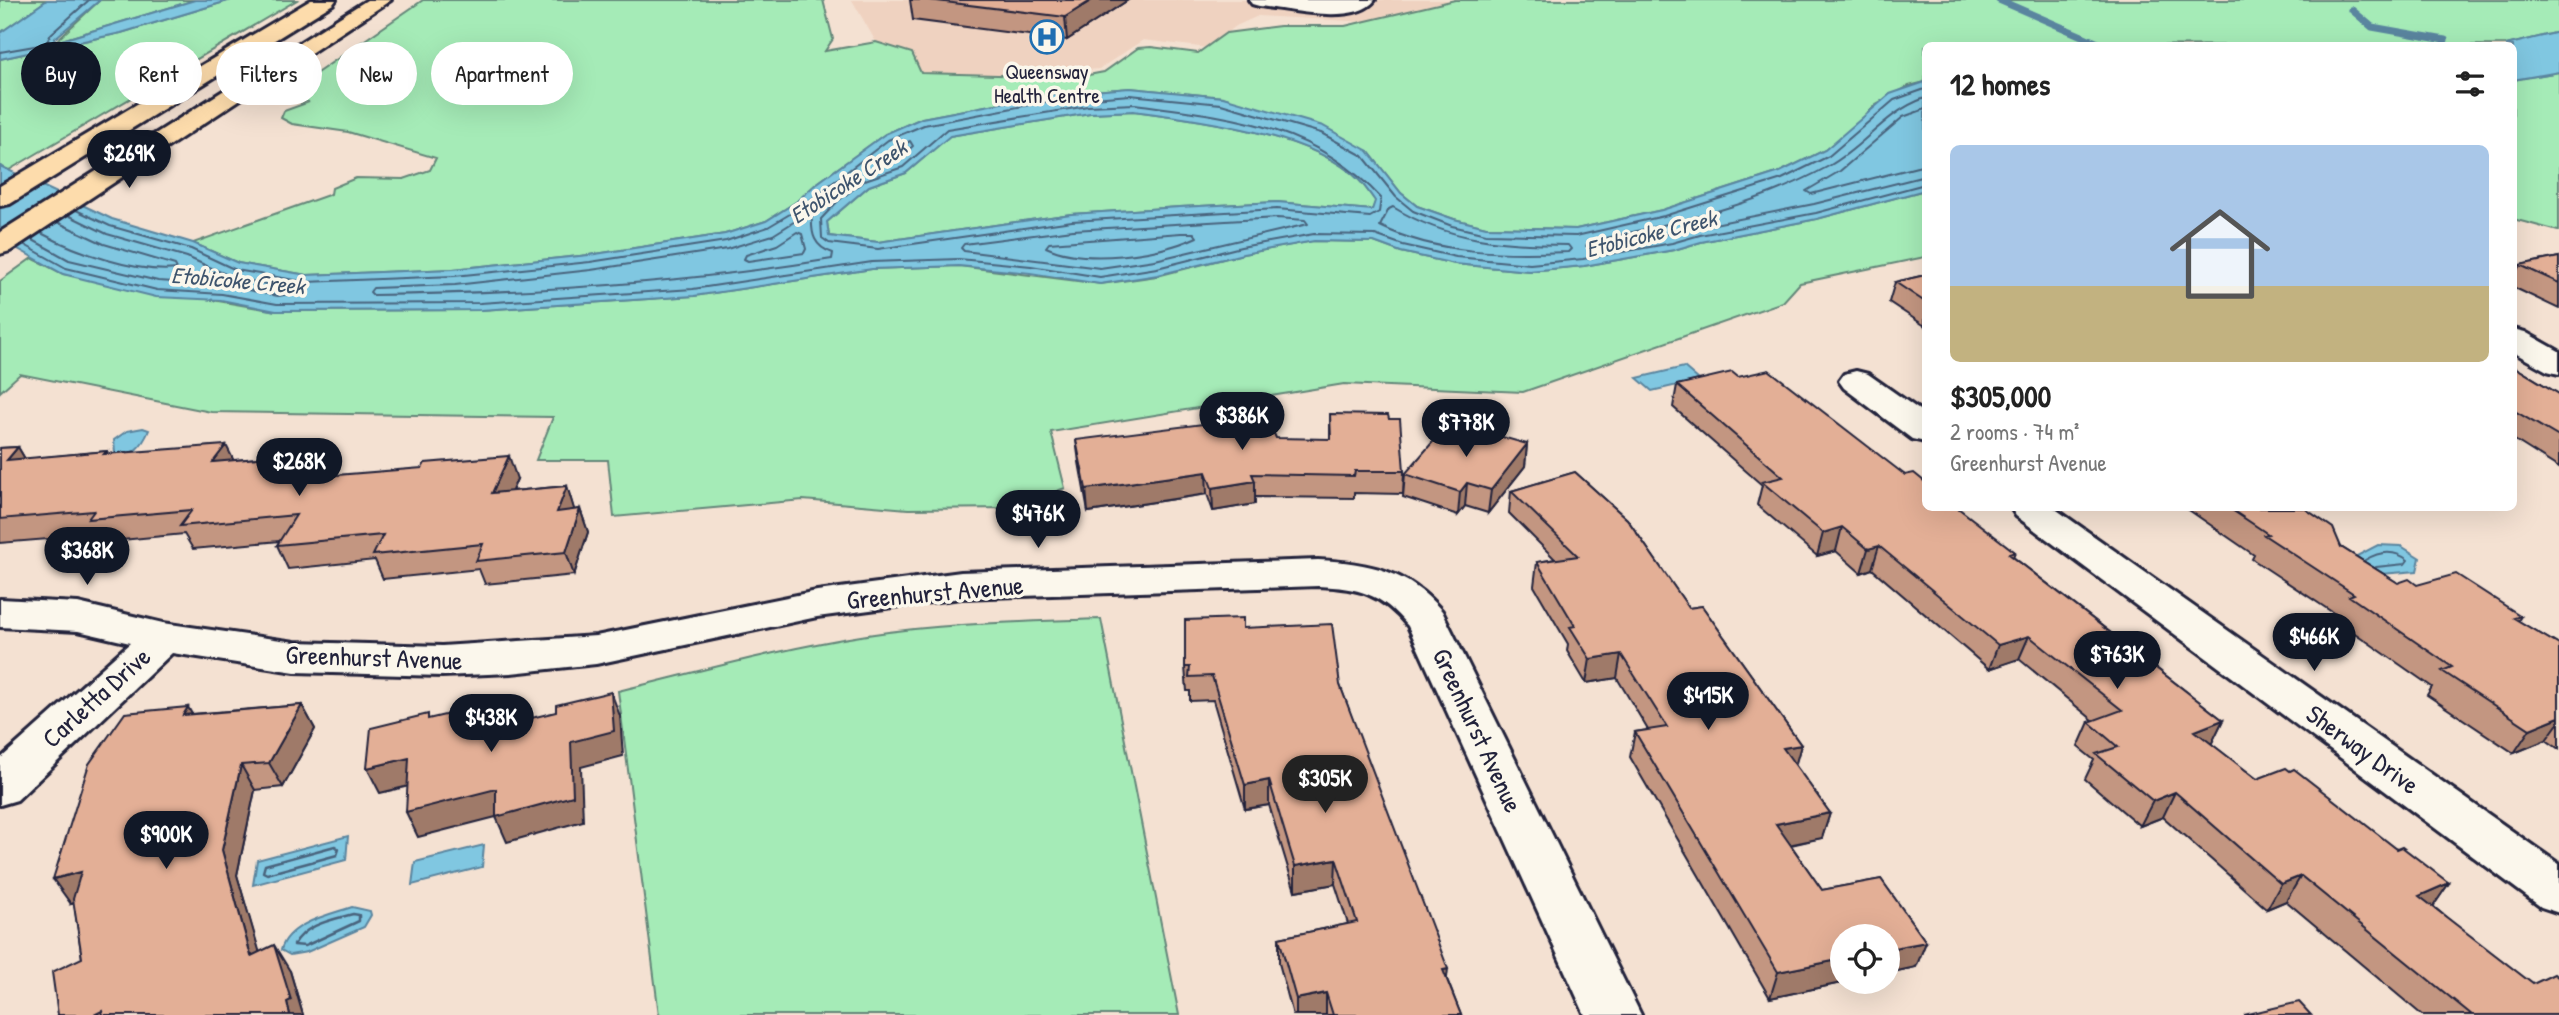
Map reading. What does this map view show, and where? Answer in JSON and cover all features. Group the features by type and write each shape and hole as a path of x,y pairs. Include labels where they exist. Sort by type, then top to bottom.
{"main road":[{"path":"0,198 326,0"},
{"path":"0,245 382,0"}],"street":[{"path":"1259,0 1330,7 1350,6 1365,0"},
{"path":"2517,341 2559,364"},
{"path":"1856,381 1922,429"},
{"name":"Sherway Drive","path":"2034,511 2559,892"},
{"name":"Greenhurst Avenue","path":"0,612 78,617 163,637 295,657 381,662 512,658 596,650 817,604 961,584 1318,573 1373,579 1411,600 1427,621 1613,1015"},
{"name":"Carletta Drive","path":"0,787 163,637"}],"shaded area":[{"name":"Queensway Health Centre","path":"852,0 1455,0 1368,22 1258,16 1236,26 1208,48 1143,40 1099,69 1025,75 921,73 912,53 876,42"}],"green space":[{"path":"0,0 47,0 0,33"},
{"path":"100,0 195,0 55,42"},
{"path":"231,0 297,0 226,42 216,42 216,48 202,56 202,42 115,42 115,105 119,105 9,170 0,166 0,59 21,54 21,105 101,105 101,42 79,42 121,33"},
{"path":"423,0 823,0 833,39 825,51 876,42 912,53 921,73 1078,77 1104,72 1138,48 1198,53 1226,33 1280,26 1345,26 1455,0 2559,0 2559,32 2517,42 1922,42 1922,83 1909,86 1876,104 1856,125 1825,150 1780,172 1662,210 1576,229 1486,227 1454,219 1417,206 1401,193 1368,151 1223,97 1130,88 1043,95 922,118 885,134 816,184 796,202 766,221 725,234 589,255 453,269 307,275 238,263 193,243 331,194 332,188 356,178 404,179 430,170 436,158 348,132 292,124 281,118 284,111 301,105 322,105 322,69 336,60 336,105 417,105 417,42 362,42"},
{"path":"2559,72 2559,231 2517,220 2517,79"},
{"path":"1134,111 1221,124 1284,140 1339,164 1359,180 1376,201 1372,210 1277,202 1071,214 878,242 829,236 827,222 869,186 906,173 949,136 1090,113"},
{"path":"1922,191 1922,258 1800,283 1783,302 1523,392 1344,384 1051,432 1065,488 1011,508 908,509 803,500 614,517 608,460 536,460 553,417 211,412 20,374 0,392 0,281 32,258 63,274 276,311 481,310 694,296 872,269 959,266 1101,284 1157,276 1243,254 1313,241 1374,242 1401,252 1455,264 1529,271 1584,266 1674,250 1817,219"},
{"path":"1101,619 1179,1015 659,1015 618,691 773,653 867,635 954,625"}],"water":[{"path":"47,0 100,0 54,39 55,42 21,42 21,54 0,59 0,33"},
{"path":"195,0 231,0 121,33 79,42 55,42"},
{"path":"2559,32 2559,72 2517,79 2517,42"},
{"name":"Etobicoke Creek","path":"1922,83 1922,191 1817,219 1674,250 1584,266 1529,271 1455,264 1401,252 1374,242 1314,241 1243,254 1158,275 1100,284 959,266 872,269 694,296 481,310 276,311 221,300 156,297 63,274 0,239 0,166 112,219 193,243 238,263 307,275 453,269 589,255 725,234 766,221 796,202 816,184 885,134 922,118 1043,95 1130,88 1223,97 1323,126 1368,151 1401,193 1417,206 1486,227 1576,229 1662,210 1780,172 1825,150 1890,94","holes":["1134,111 1221,124 1284,140 1339,164 1365,187 1375,201 1372,210 1277,202 1071,214 878,242 829,236 827,222 869,186 906,173 950,136 1090,113"]},
{"path":"1684,367 1699,380 1652,391 1637,378"},
{"path":"143,428 149,430 136,449 127,454 115,453 114,440 127,431"},
{"path":"2378,545 2401,546 2420,558 2417,571 2369,575 2347,561"},
{"path":"348,836 346,860 253,885 257,860"},
{"path":"484,845 482,867 412,885 415,862"},
{"path":"352,907 370,911 371,915 364,927 307,952 290,955 281,950 285,941 300,927"}],"building":[{"path":"929,0 1092,0 1065,17"},
{"path":"2559,257 2559,283 2520,265"},
{"path":"1922,276 1922,300 1895,282"},
{"path":"2517,368 2559,394 2559,437 2517,412"},
{"path":"1769,370 1905,475 1914,473 1922,480 1922,511 1962,511 2015,552 2009,554 2223,720 2195,731 2257,779 2286,768 2290,771 2294,769 2397,849 2402,847 2449,883 2419,896 2533,984 2554,974 2559,978 2559,1015 2472,1015 2301,876 2281,884 2175,792 2153,801 2096,754 2118,747 2089,722 2122,710 2029,636 1998,645 1879,546 1868,549 1842,527 1823,533 1762,482 1783,477 1677,385 1732,372 1738,377"},
{"path":"1330,414 1388,415 1389,419 1400,419 1404,471 1355,471 1354,476 1252,474 1255,481 1212,488 1206,472 1086,489 1076,440 1266,416 1276,438 1331,439"},
{"path":"1450,422 1527,444 1491,490 1467,483 1460,492 1405,474"},
{"path":"226,445 213,462 315,453 311,459 323,458 311,477 422,468 425,463 509,456 492,493 567,486 557,512 580,509 566,552 476,561 483,544 373,555 383,535 277,545 296,515 180,526 192,510 88,519 94,511 0,519 0,448 18,447 7,460 107,451 104,454"},
{"path":"1575,472 1627,519 1689,608 1702,606 1801,745 1783,748 1830,813 1776,824 1822,890 1881,879 1926,942 1900,947 1900,924 1830,924 1830,962 1778,972 1635,732 1667,727 1621,654 1590,659 1570,627 1575,626 1537,562 1578,556 1511,491"},
{"path":"2234,511 2308,511 2333,528 2341,547 2398,583 2409,579 2417,585 2456,574 2521,616 2514,618 2559,645 2559,717 2530,729 2442,671 2452,667 2349,596 2354,594 2264,535 2268,534"},
{"path":"1243,618 1243,628 1332,624 1340,685 1448,969 1443,970 1461,1015 1333,1015 1326,993 1296,999 1279,938 1357,922 1336,859 1295,866 1269,780 1245,785 1212,676 1189,677 1190,667 1185,667 1185,620"},
{"path":"611,692 614,731 571,742 573,796 496,817 496,789 406,812 409,758 367,768 371,728 428,714 428,719 487,705 487,729 556,712 556,705"},
{"path":"302,705 269,763 241,765 222,850 251,956 274,945 291,1000 287,1002 290,1015 103,1015 102,1011 94,1015 58,1015 52,972 82,958 73,899 81,872 53,879 89,764 125,713 188,707 183,715"},
{"path":"2299,1002 2311,1015 2244,1015"}],"waterway":[{"path":"1999,0 2096,42"},
{"path":"2352,10 2372,27 2445,40"}],"place":[{"name":"Queensway Health Centre","path":"1047,37"}]}
